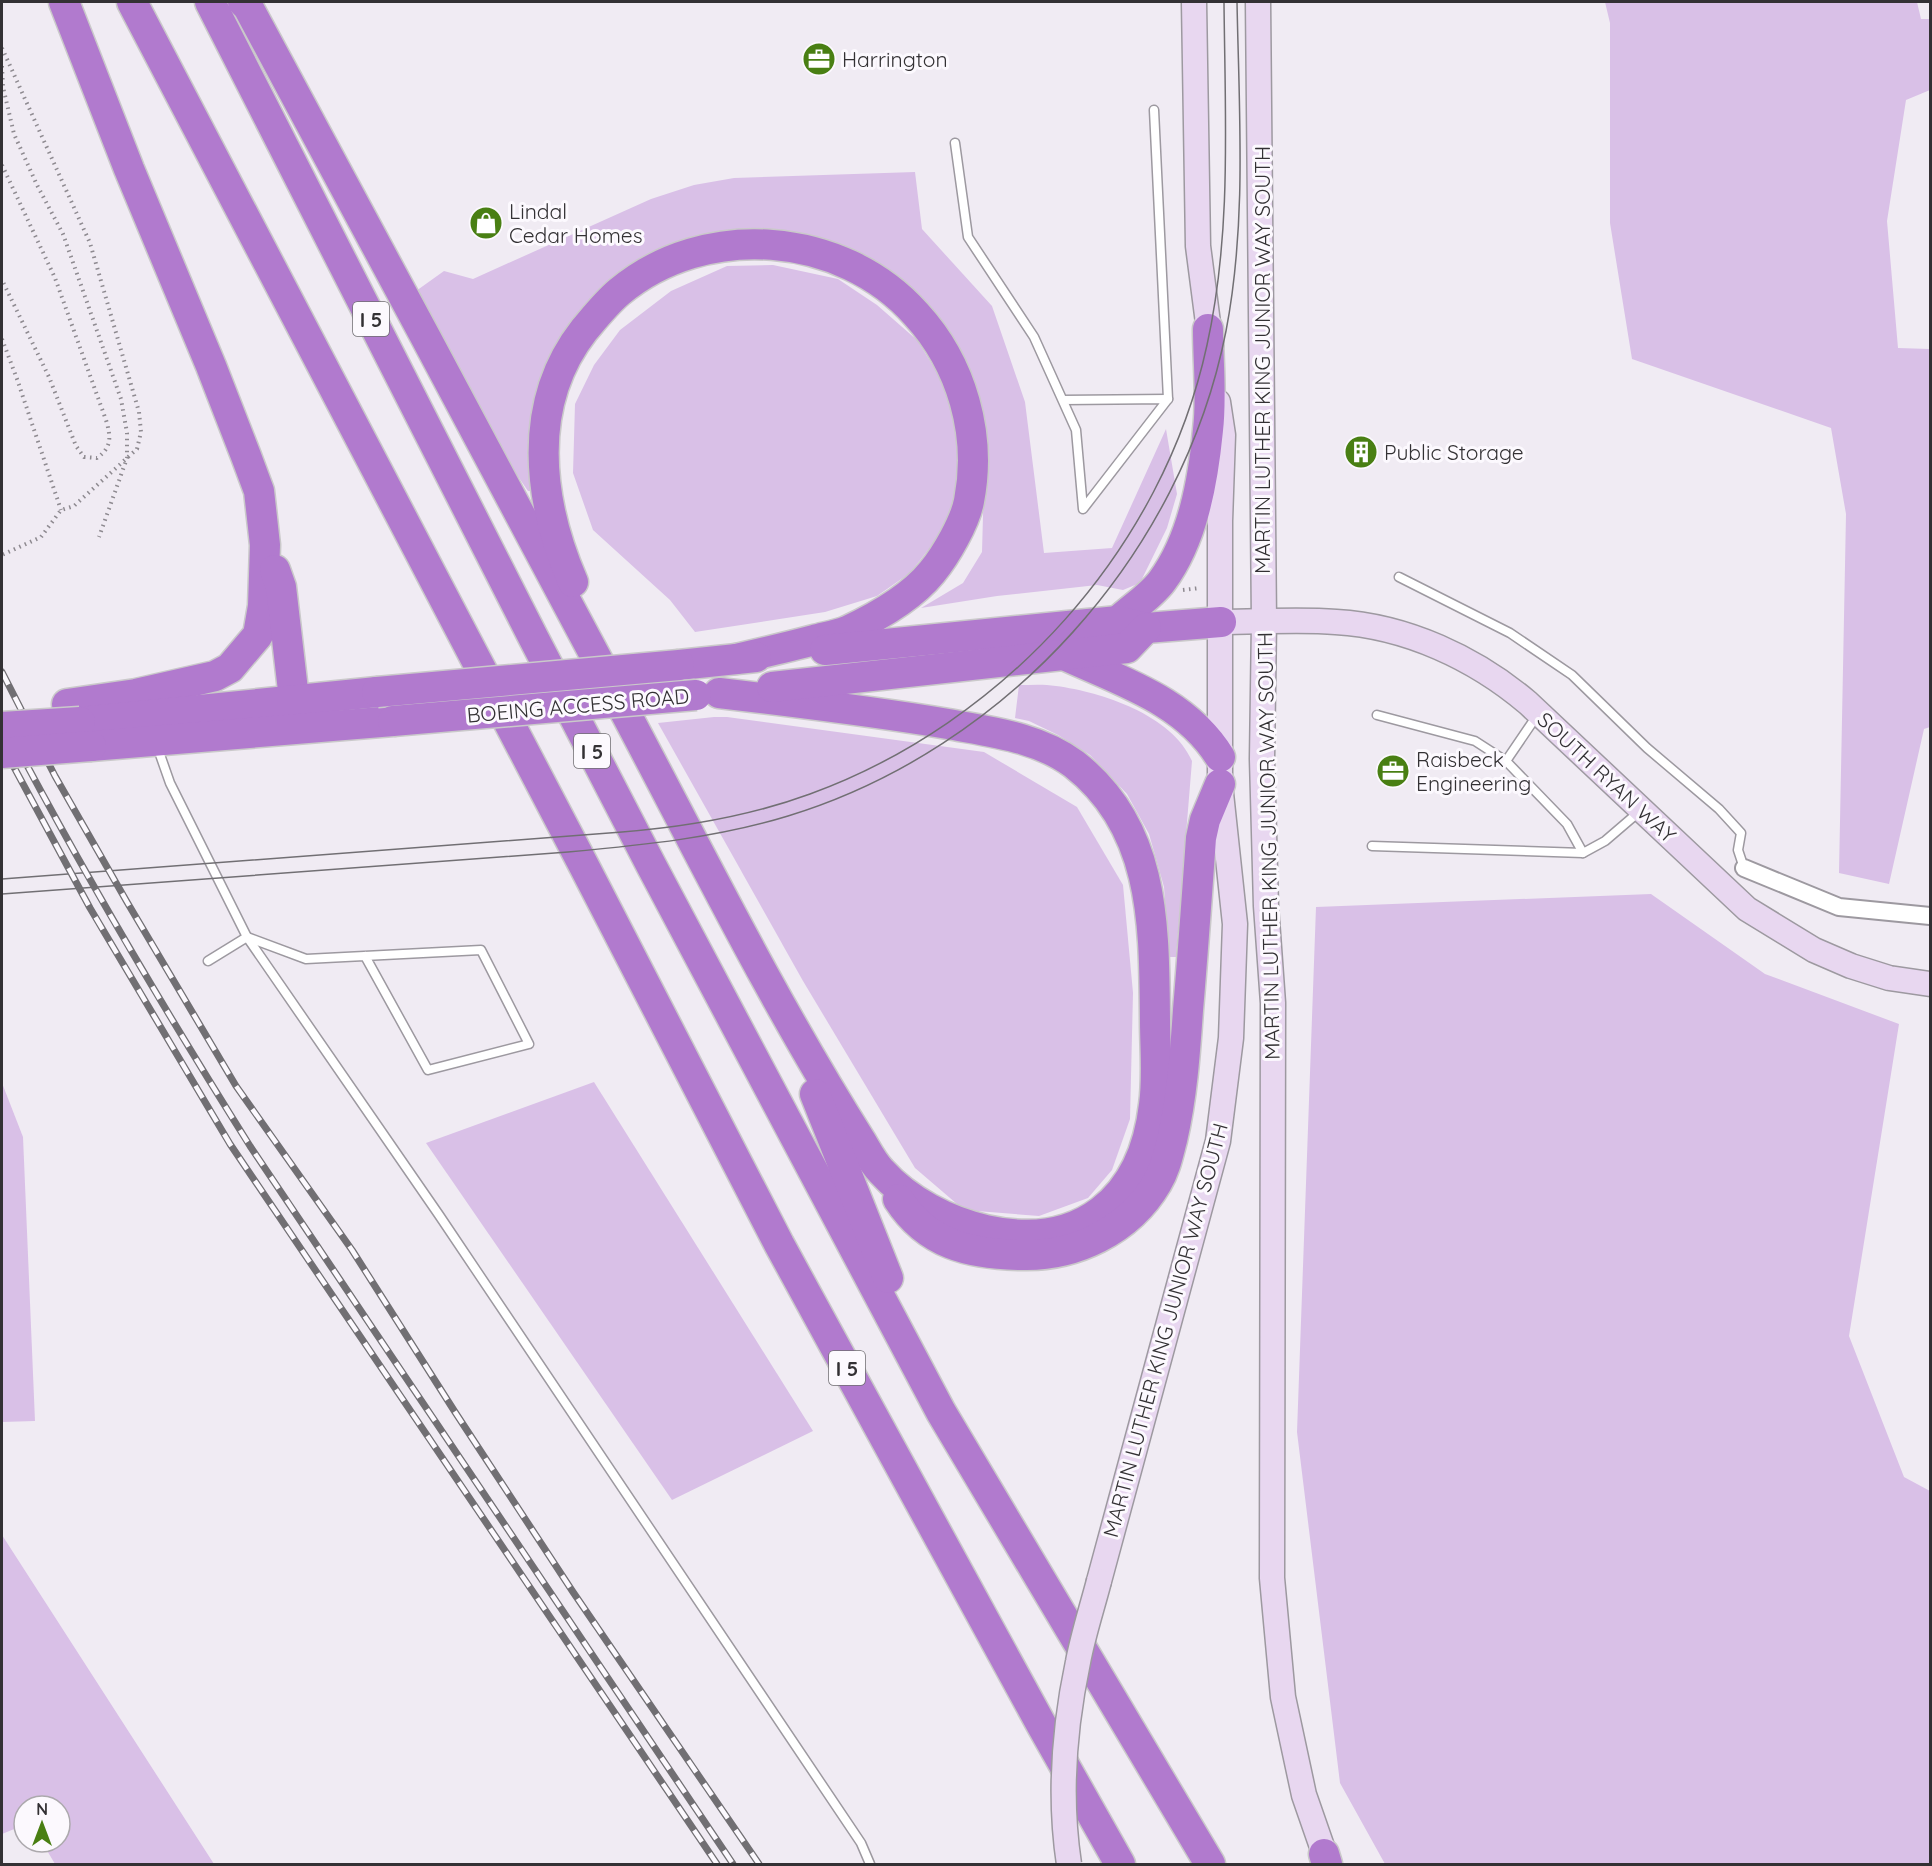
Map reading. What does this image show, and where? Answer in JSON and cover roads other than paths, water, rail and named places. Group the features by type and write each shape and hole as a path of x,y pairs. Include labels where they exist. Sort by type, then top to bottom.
{"highway":[{"path":"2,714 79,724 136,694 215,676 230,668 258,635 263,606 265,545 259,491 212,366 129,169 64,2"},
{"name":"I 5","path":"132,2 779,1244 1120,1864"},
{"name":"I 5","path":"210,2 576,720 941,1412 1210,1864"},
{"path":"243,2 254,17 651,760 768,984 879,1170 908,1214 919,1226 939,1240 972,1250 1003,1255 1034,1256 1066,1251 1096,1240 1118,1226 1144,1203 1167,1161 1178,1117 1184,1075 1201,838 1220,770 1202,732 1184,716 1160,699 1064,655"},
{"path":"651,760 561,549 543,472 543,440 549,403 561,368 573,344 596,315 619,292 648,272 703,250 728,245 758,243 793,247 823,254 852,266 874,278 915,312 929,329 948,360 963,394 970,422 972,473 969,503 962,523 933,571 916,588 895,604 844,632 782,649 736,658"},
{"path":"1132,624 1175,560 1187,531 1199,486 1209,428 1208,329"},
{"path":"265,545 281,587 294,699 327,725"},
{"name":"BOEING ACCESS ROAD","path":"2,727 79,724 294,699 736,658 1132,624 1221,622"},
{"name":"BOEING ACCESS ROAD","path":"2,753 79,724 155,740 707,694 1126,648 1132,624"},
{"path":"707,694 877,711 1008,735 1034,743 1074,764 1094,784 1114,807 1130,831 1138,852 1146,878 1151,914 1155,979 1156,1078 1154,1109 1143,1155 1119,1196 1098,1215 1067,1230 1036,1235 1011,1235 950,1220 908,1196 879,1170"},
{"path":"768,984 834,1141 941,1412"},
{"path":"1052,1600 1228,1864"}],"main road":[{"name":"MARTIN LUTHER KING JUNIOR WAY SOUTH","path":"1069,1864 1064,1789 1067,1724 1078,1660 1218,1140 1231,1038 1234,924 1220,770 1220,521 1223,435 1198,246 1194,2"},
{"name":"MARTIN LUTHER KING JUNIOR WAY SOUTH","path":"1258,2 1262,759 1266,906 1273,1003 1272,1578 1283,1697 1304,1795 1326,1861"},
{"name":"BOEING ACCESS ROAD","path":"1221,622 1263,622"},
{"name":"SOUTH RYAN WAY","path":"1263,622 1336,622 1377,627 1438,647 1476,665 1507,686 1538,713 1747,909 1814,950 1851,966 1889,978 1930,984"}],"street":[{"path":"1744,868 1839,907 1930,916"}],"lane":[{"path":"955,143 968,237 1034,337 1076,430 1083,509 1168,399 1154,110"},
{"path":"1063,400 1168,399"},
{"path":"1399,577 1510,633 1572,675 1647,748 1719,809 1734,825 1741,833 1738,850 1744,868"},
{"path":"1506,761 1538,713"},
{"path":"1377,715 1475,741 1506,761 1567,824 1583,853"},
{"path":"155,740 170,783 247,937 485,1284 855,1833 870,1864"},
{"path":"1372,846 1583,853 1605,841 1641,810"},
{"path":"247,937 306,959 481,950 529,1044 428,1070 365,956"},
{"path":"208,961 247,937"}],"tram line":[{"path":"2,879 622,832 694,824 764,809 810,794 881,763 948,723 1010,675 1065,619 1113,558 1154,491 1185,420 1207,345 1220,260 1224,217 1226,131 1224,2"},
{"path":"2,894 568,852 679,840 734,830 788,816 868,785 943,743 1011,692 1073,632 1126,565 1170,492 1204,413 1226,331 1237,249 1240,166 1237,2"}],"railway":[{"path":"2,672 55,776 236,1086 352,1250 573,1592 759,1864"},
{"path":"2,718 60,827 185,1041 250,1146 733,1864"},
{"path":"2,745 90,908 230,1144 717,1864"}],"place":[{"name":"Harrington","path":"819,59"},
{"name":"Lindal Cedar Homes","path":"486,223"},
{"name":"Public Storage","path":"1361,452"},
{"name":"Raisbeck Engineering","path":"1393,771"}]}
